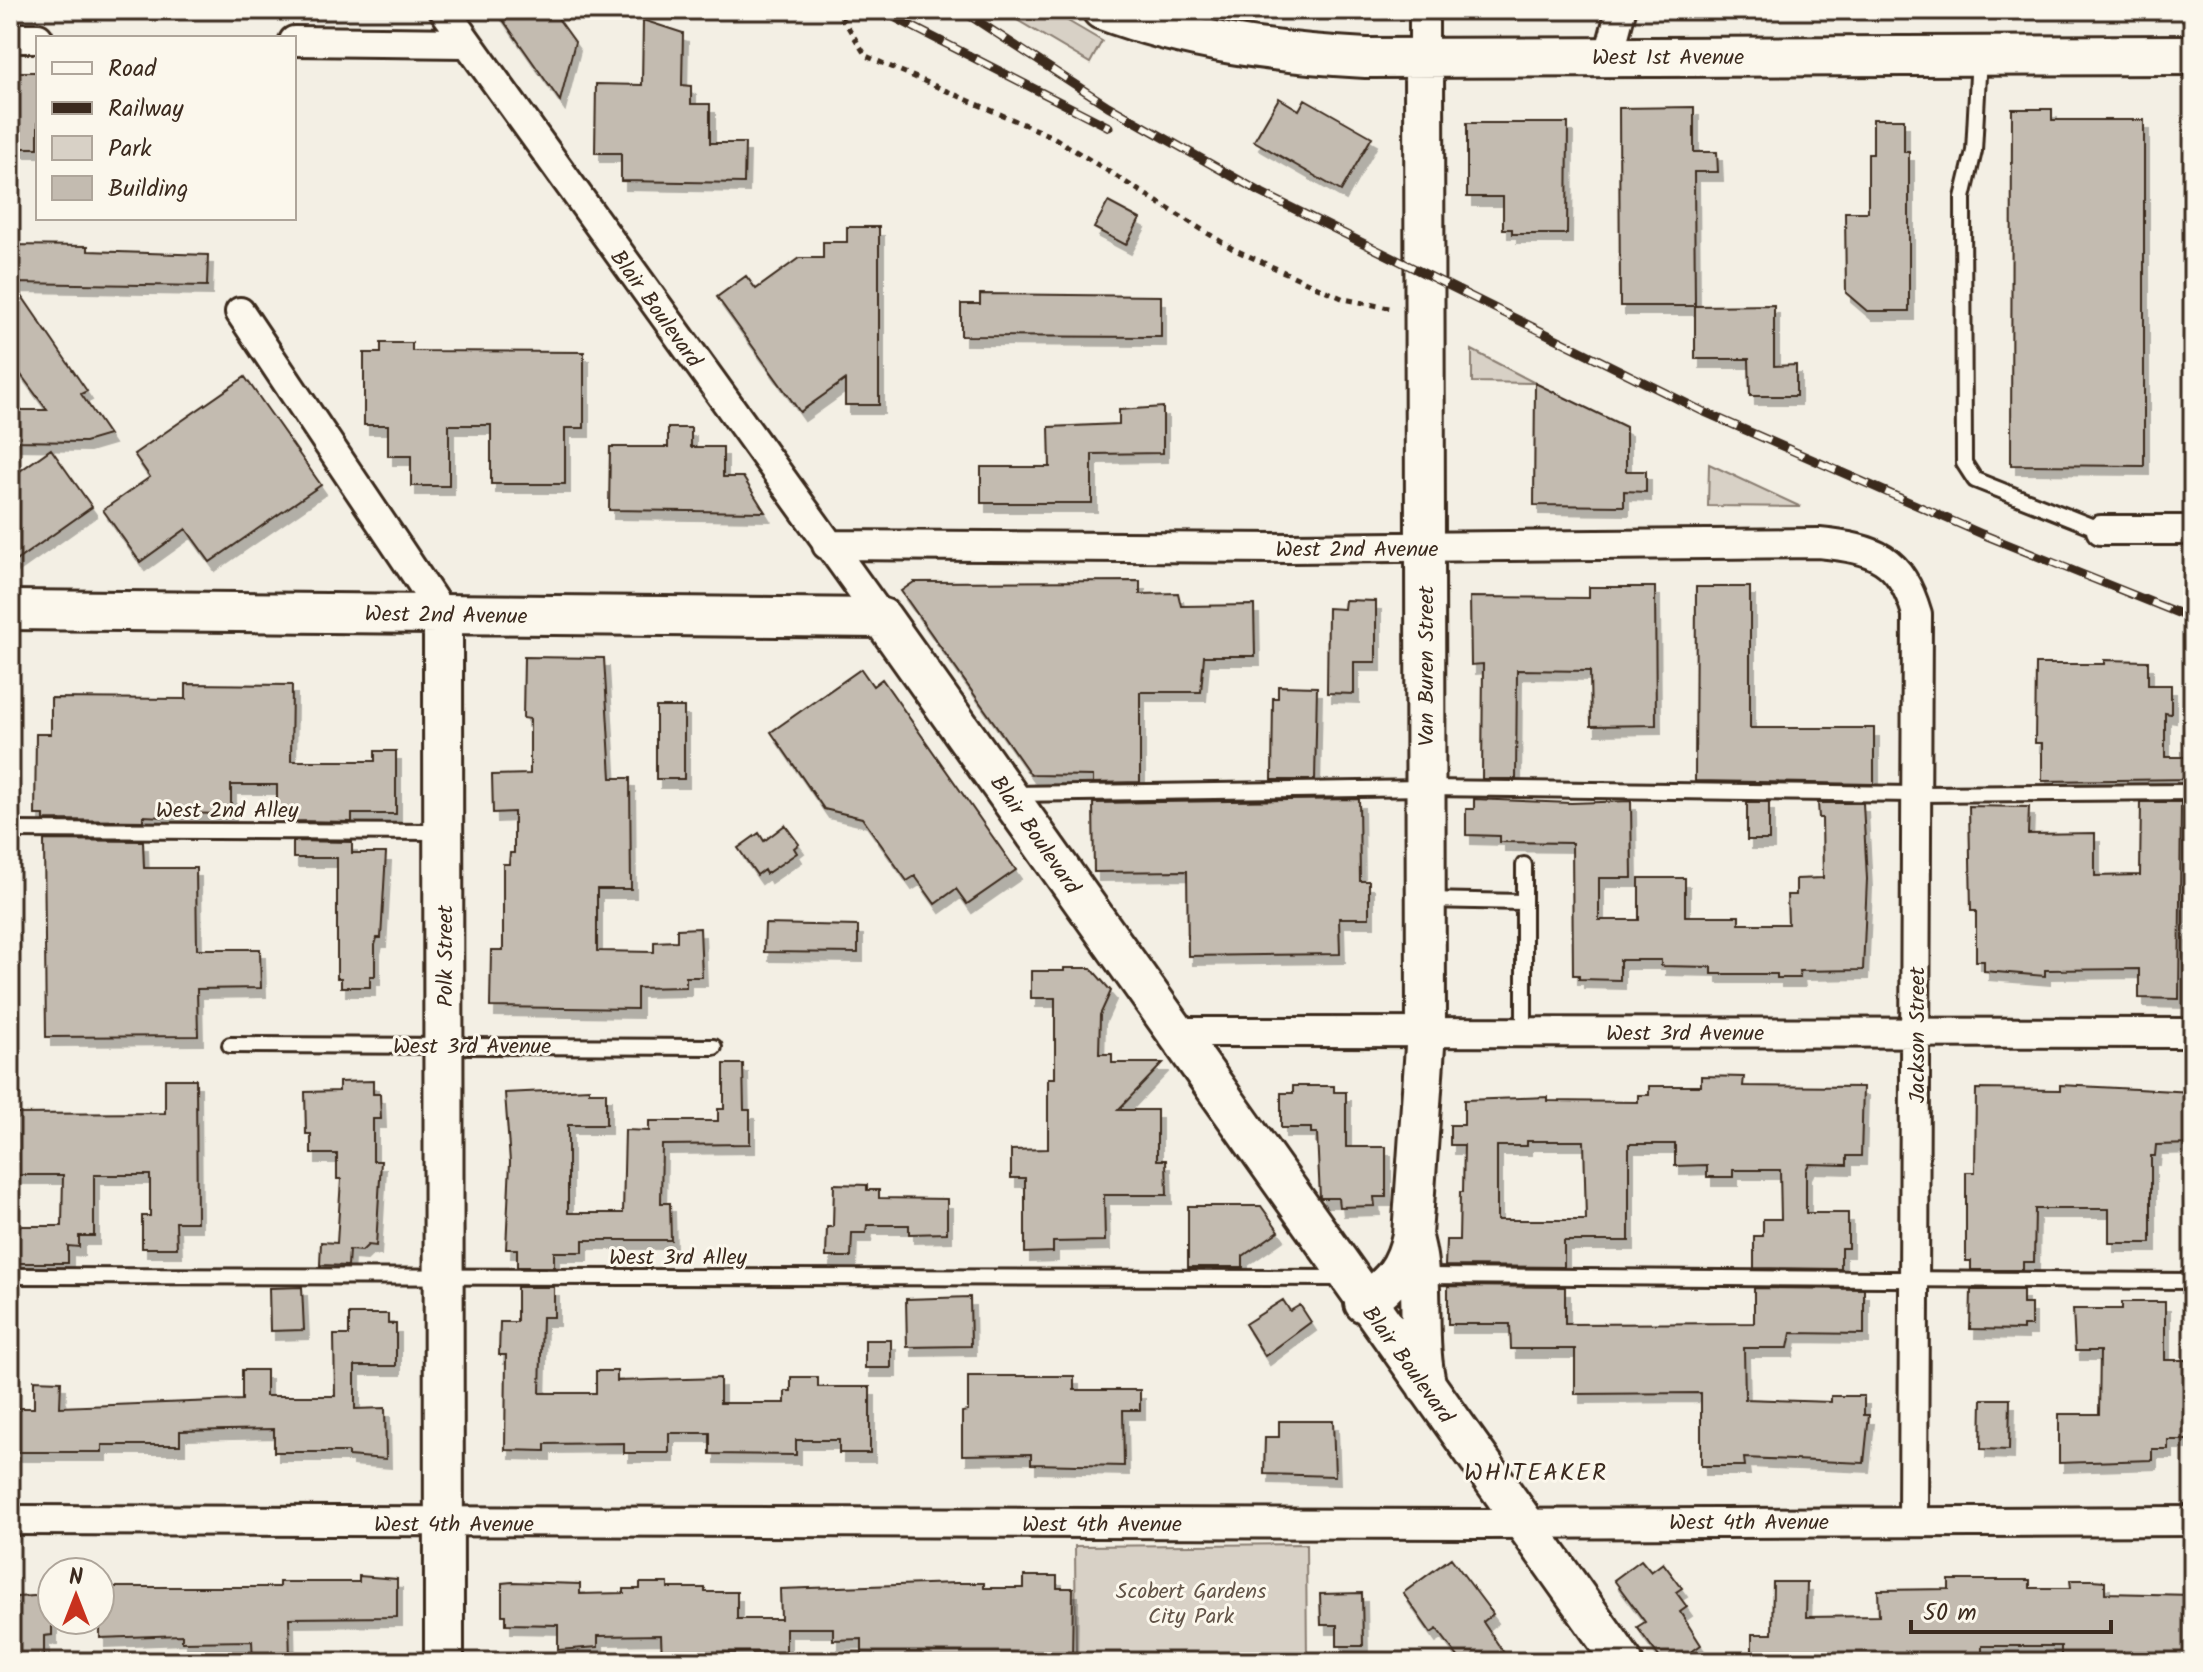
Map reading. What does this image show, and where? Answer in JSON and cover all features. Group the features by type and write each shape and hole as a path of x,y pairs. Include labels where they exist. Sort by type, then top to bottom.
{"street":[{"name":"Blair Boulevard","path":"444,10 1008,794 1355,1290 1623,1662"},
{"name":"West 1st Avenue","path":"1102,10 1145,18 1230,47 1354,58 2193,55"},
{"name":"Van Buren Street","path":"1355,1290 1397,1277 1412,1235 1426,1032 1424,10"},
{"path":"1609,55 1621,10"},
{"path":"10,38 36,38"},
{"path":"296,41 466,43"},
{"path":"240,312 443,615"},
{"path":"2101,530 2193,530"},
{"name":"West 2nd Avenue","path":"827,545 1424,547 1819,543 1854,547 1885,560"},
{"name":"Jackson Street","path":"1885,560 1907,582 1917,614 1913,1520"},
{"name":"West 2nd Avenue","path":"10,610 882,618"},
{"name":"Polk Street","path":"443,615 444,1662"},
{"name":"West 3rd Avenue","path":"1176,1032 2193,1033"},
{"path":"1412,1235 1419,1276 1418,1318 1428,1391"},
{"name":"West 4th Avenue","path":"10,1520 1525,1524 2193,1521"}],"lane":[{"path":"1979,55 1974,151 1963,198 1964,463 1975,480 2101,530"},
{"path":"1008,794 1425,788 1916,794 2193,792"},
{"name":"West 2nd Alley","path":"10,830 444,832"},
{"path":"1524,865 1524,1032"},
{"path":"1426,900 1523,902"},
{"name":"West 3rd Avenue","path":"230,1045 714,1047"},
{"name":"West 3rd Alley","path":"10,1276 444,1277 1355,1290"},
{"path":"1419,1276 2193,1281"}],"path":[{"path":"831,10 845,22 866,56 1053,137 1233,249 1344,299 1425,312"}],"green space":[{"path":"1000,10 1049,10 1102,41 1090,63"},
{"path":"1472,350 1535,383 1472,382"},
{"path":"1709,464 1801,507 1708,506"},
{"name":"Scobert Gardens City Park","path":"1306,1544 1307,1662 1076,1662 1075,1546"}],"building":[{"path":"496,10 552,10 575,42 560,101"},
{"path":"643,20 683,33 682,85 691,86 691,104 710,104 710,143 745,143 744,183 621,181 621,153 595,153 596,84 642,85"},
{"path":"10,72 36,72 36,148 10,148"},
{"path":"1279,98 1299,110 1305,99 1372,137 1341,191 1254,141"},
{"path":"1694,107 1694,152 1717,152 1718,172 1694,172 1695,306 1620,306 1619,108"},
{"path":"2012,109 2052,109 2052,120 2144,120 2144,466 2011,465"},
{"path":"1873,119 1904,119 1904,152 1909,152 1909,311 1867,311 1846,293 1845,212 1868,212 1868,154 1873,154"},
{"path":"1467,123 1568,123 1567,234 1512,234 1512,229 1503,229 1503,197 1467,197"},
{"path":"1108,202 1140,219 1126,245 1094,228"},
{"path":"847,227 879,227 879,405 845,405 845,380 800,412 717,297 746,276 756,289 799,258 823,258 823,242 847,242"},
{"path":"10,245 88,246 88,251 208,255 207,286 13,283 87,391 81,394 109,435 85,442 10,441 10,410 47,410 10,360"},
{"path":"980,294 1161,296 1161,337 961,336 961,304 980,304"},
{"path":"1774,305 1774,366 1796,365 1796,396 1750,396 1749,359 1695,359 1695,306"},
{"path":"381,343 412,343 412,351 584,352 584,428 565,428 565,484 491,484 491,425 449,425 449,486 411,486 411,456 388,456 388,425 364,425 364,353 381,353"},
{"path":"245,377 321,485 210,562 186,529 140,562 103,510 150,477 134,454"},
{"path":"1535,383 1626,427 1626,471 1646,471 1646,492 1624,491 1624,506 1534,505"},
{"path":"1163,407 1163,453 1092,454 1092,503 981,503 981,467 1050,467 1049,427 1119,424 1119,410"},
{"path":"668,428 691,428 691,447 723,447 723,477 743,477 765,512 609,510 610,447 668,447"},
{"path":"51,449 92,507 10,565 10,478"},
{"path":"1140,581 1140,594 1178,593 1181,606 1254,605 1255,656 1204,656 1201,692 1140,692 1140,782 1093,783 1093,776 1031,775 901,591 914,582"},
{"path":"1589,587 1655,587 1656,725 1591,726 1590,671 1517,670 1516,779 1482,779 1483,664 1471,665 1470,597 1589,598"},
{"path":"1696,587 1750,587 1750,728 1874,728 1874,784 1695,781"},
{"path":"1345,600 1376,601 1376,662 1354,662 1354,694 1327,693 1328,608 1344,609"},
{"path":"524,657 604,658 611,778 630,778 631,889 597,889 597,951 654,952 654,942 677,941 677,929 700,928 702,977 686,977 686,987 637,988 637,1009 490,1007 491,950 503,950 503,864 509,864 510,853 514,853 514,812 493,813 492,775 530,774 530,719 523,718"},
{"path":"2104,660 2148,661 2148,685 2171,685 2171,714 2165,713 2165,757 2193,757 2193,779 2042,781 2042,743 2035,743 2036,664 2104,664"},
{"path":"861,669 873,686 882,679 1016,870 967,904 956,889 935,904 915,876 907,881 862,818 824,809 771,732"},
{"path":"186,684 292,685 291,761 375,761 375,751 396,751 396,814 352,814 352,822 294,821 294,813 277,813 277,785 231,785 231,814 165,813 165,817 143,816 143,821 44,820 44,815 35,815 36,734 51,734 51,698 186,699"},
{"path":"1278,686 1317,687 1315,780 1272,780 1273,698 1278,698"},
{"path":"656,707 684,707 684,779 656,779"},
{"path":"1359,799 1360,881 1369,881 1369,918 1339,918 1340,954 1188,956 1187,871 1094,872 1093,803"},
{"path":"1474,799 1571,803 1631,801 1632,878 1599,878 1599,920 1639,920 1639,878 1685,878 1685,916 1739,916 1739,924 1788,924 1787,895 1796,895 1796,879 1823,878 1822,818 1819,818 1818,803 1863,803 1867,879 1863,970 1799,971 1800,978 1777,978 1777,974 1712,974 1712,967 1661,966 1661,960 1620,960 1620,980 1579,979 1579,975 1573,975 1572,843 1500,842 1500,836 1466,835 1466,809 1474,809"},
{"path":"1747,802 1769,802 1769,840 1747,840"},
{"path":"2141,802 2181,802 2179,999 2139,998 2139,969 2045,970 2045,976 1984,971 1984,961 1976,961 1976,911 1971,911 1969,806 2029,807 2028,834 2095,833 2095,876 2140,875"},
{"path":"785,825 799,844 794,848 797,853 766,874 764,870 757,875 738,848 759,833 764,841"},
{"path":"44,840 143,841 144,868 196,868 197,949 260,949 261,988 197,989 198,1036 46,1037"},
{"path":"293,841 352,842 352,853 386,853 381,938 377,938 375,945 375,976 370,976 370,987 341,987 341,978 337,978 337,858 293,858"},
{"path":"765,924 858,926 858,953 764,952"},
{"path":"1064,968 1091,968 1111,991 1100,1015 1099,1054 1112,1054 1112,1063 1163,1063 1118,1110 1157,1110 1157,1160 1166,1160 1167,1195 1104,1195 1105,1241 1053,1242 1053,1252 1025,1253 1025,1178 1011,1178 1011,1150 1048,1149 1048,1078 1055,1078 1055,998 1031,998 1031,971 1064,971"},
{"path":"724,1064 743,1064 744,1110 750,1110 750,1144 662,1145 661,1203 670,1203 671,1240 583,1240 583,1252 554,1252 554,1267 517,1267 517,1249 506,1249 510,1162 505,1093 589,1089 589,1092 606,1092 606,1125 568,1125 568,1213 623,1213 625,1130 649,1131 649,1121 718,1121 718,1109 724,1109"},
{"path":"1701,1076 1744,1077 1743,1086 1863,1087 1861,1156 1847,1156 1847,1165 1809,1164 1806,1170 1806,1213 1848,1213 1848,1248 1841,1248 1841,1269 1754,1268 1754,1236 1763,1236 1763,1219 1781,1219 1780,1170 1733,1170 1733,1177 1707,1177 1707,1165 1675,1166 1675,1144 1629,1144 1629,1241 1564,1241 1564,1267 1445,1266 1446,1240 1459,1240 1460,1192 1463,1192 1464,1145 1450,1145 1450,1125 1464,1125 1464,1100 1548,1097 1548,1101 1638,1102 1638,1095 1649,1095 1649,1086 1701,1086","holes":["1527,1141 1584,1141 1586,1220 1497,1220 1497,1146 1527,1146"]},
{"path":"165,1079 196,1079 197,1222 176,1222 177,1248 142,1248 142,1216 150,1216 150,1175 94,1175 94,1236 79,1236 79,1247 68,1246 68,1263 17,1263 18,1226 62,1226 63,1175 10,1175 10,1114 165,1113"},
{"path":"373,1081 373,1094 380,1094 381,1119 373,1119 373,1161 381,1161 376,1246 368,1245 362,1251 349,1250 348,1266 320,1265 321,1242 337,1243 341,1179 337,1179 337,1154 311,1154 311,1134 306,1134 305,1092 339,1091 339,1082"},
{"path":"2060,1085 2193,1092 2193,1144 2156,1145 2155,1156 2151,1156 2151,1243 2109,1243 2109,1209 2035,1209 2034,1262 2023,1262 2023,1270 1971,1270 1971,1261 1966,1261 1966,1172 1975,1172 1976,1089 2060,1090"},
{"path":"1293,1086 1334,1086 1334,1092 1346,1092 1346,1147 1386,1147 1386,1197 1374,1197 1375,1206 1339,1207 1338,1198 1320,1198 1317,1133 1311,1133 1311,1128 1281,1128 1281,1093 1293,1093"},
{"path":"834,1184 867,1185 867,1190 879,1190 879,1198 947,1199 947,1233 909,1234 909,1225 867,1225 866,1233 852,1233 851,1257 826,1257 827,1227 833,1227"},
{"path":"1188,1206 1261,1206 1279,1231 1243,1256 1243,1267 1188,1267"},
{"path":"1448,1286 1565,1287 1565,1324 1754,1323 1754,1288 1864,1289 1864,1334 1791,1333 1788,1348 1744,1348 1745,1399 1831,1402 1831,1396 1864,1396 1864,1415 1869,1415 1864,1463 1744,1458 1745,1466 1701,1466 1701,1393 1575,1394 1575,1349 1511,1349 1510,1324 1448,1324"},
{"path":"302,1287 304,1330 270,1331 269,1288"},
{"path":"517,1287 554,1287 554,1317 542,1317 540,1393 596,1393 596,1371 617,1371 617,1381 720,1378 720,1403 785,1403 785,1391 791,1391 791,1377 818,1377 818,1387 870,1387 870,1453 839,1453 839,1440 796,1440 796,1455 710,1454 710,1433 669,1433 669,1453 624,1453 624,1443 545,1444 545,1451 505,1450 506,1355 499,1355 500,1322 517,1322"},
{"path":"1971,1290 2023,1290 2023,1304 2031,1304 2031,1326 2023,1326 2023,1330 1970,1329"},
{"path":"970,1297 971,1346 907,1347 906,1299"},
{"path":"1283,1300 1290,1311 1300,1305 1311,1322 1265,1356 1245,1324"},
{"path":"2122,1302 2165,1302 2165,1360 2193,1360 2193,1440 2168,1440 2168,1449 2152,1449 2152,1460 2059,1463 2059,1414 2099,1414 2100,1351 2075,1351 2073,1309 2122,1309"},
{"path":"349,1314 388,1314 388,1324 396,1324 396,1366 355,1366 355,1409 385,1408 386,1459 348,1456 348,1452 274,1452 274,1429 180,1431 180,1445 102,1445 102,1452 10,1452 10,1408 34,1408 34,1380 61,1381 60,1407 242,1400 242,1370 266,1370 266,1396 335,1396 334,1335 349,1335"},
{"path":"865,1340 891,1340 891,1368 865,1368"},
{"path":"968,1376 1074,1376 1074,1390 1140,1390 1140,1410 1123,1410 1124,1466 1031,1464 1031,1454 962,1455 962,1412 968,1411"},
{"path":"1982,1399 2010,1399 2009,1450 1981,1449"},
{"path":"1279,1421 1333,1421 1335,1476 1264,1474 1265,1437 1279,1437"},
{"path":"1451,1558 1493,1614 1483,1622 1510,1662 1462,1662 1437,1629 1431,1633 1403,1593"},
{"path":"1641,1560 1651,1572 1663,1563 1682,1588 1676,1592 1687,1607 1680,1612 1701,1645 1677,1662 1663,1662 1637,1627 1645,1622 1614,1580"},
{"path":"359,1576 397,1579 397,1617 289,1618 290,1662 253,1662 252,1641 182,1642 182,1635 100,1638 116,1636 116,1587 279,1587 279,1582 359,1582"},
{"path":"1024,1576 1057,1576 1057,1588 1073,1588 1072,1662 862,1662 862,1639 833,1640 833,1628 786,1628 786,1652 688,1653 688,1662 662,1662 661,1635 598,1636 598,1647 558,1650 558,1625 506,1624 506,1615 502,1615 502,1583 512,1582 580,1584 580,1594 624,1593 624,1589 640,1589 640,1583 668,1583 668,1588 705,1588 705,1592 737,1592 737,1619 781,1619 780,1589 956,1583 984,1583 984,1588 1024,1588"},
{"path":"1949,1580 2030,1580 2030,1588 2071,1588 2070,1580 2092,1580 2105,1581 2105,1593 2193,1595 2193,1643 2186,1643 2185,1660 2061,1662 2061,1646 1982,1646 1982,1654 1923,1654 1923,1662 1752,1662 1752,1634 1772,1634 1773,1582 1807,1582 1806,1617 1879,1616 1878,1590 1949,1589"},
{"path":"1362,1593 1363,1646 1337,1646 1337,1625 1321,1625 1320,1594"},
{"path":"36,1596 36,1636 44,1636 44,1659 16,1659 16,1597"}],"railway":[{"path":"880,10 1109,127"},
{"path":"961,10 1108,106 1262,193 1702,411 1982,534 2193,619"}],"district":[{"name":"WHITEAKER","path":"1536,1472"}]}
